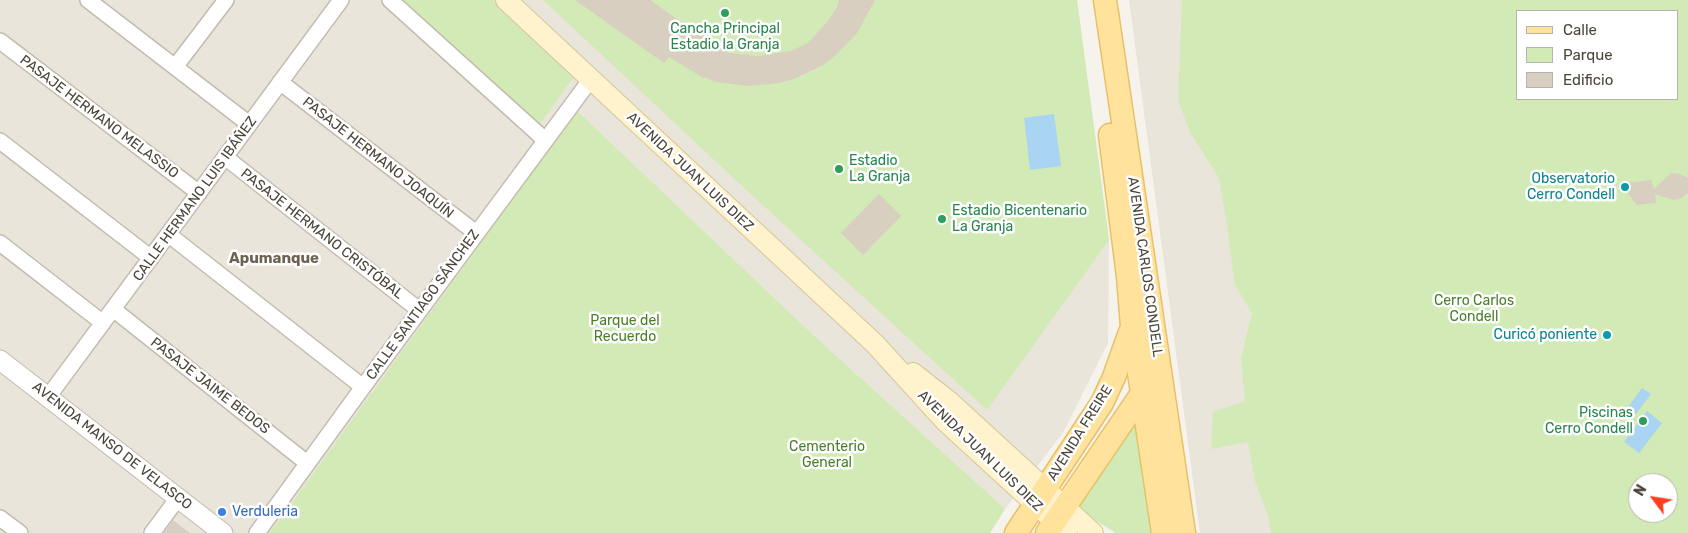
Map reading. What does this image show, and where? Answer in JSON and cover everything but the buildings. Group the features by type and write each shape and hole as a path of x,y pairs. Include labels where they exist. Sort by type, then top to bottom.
{"main road":[{"name":"AVENIDA JUAN LUIS DIEZ","path":"506,0 875,344 946,422 1040,497 1058,524 1093,533"},
{"name":"AVENIDA CARLOS CONDELL","path":"1090,0 1114,159 1141,395 1163,533"},
{"name":"AVENIDA CARLOS CONDELL","path":"1105,0 1184,533"},
{"name":"AVENIDA FREIRE","path":"1016,533 1102,403 1114,377 1132,326"},
{"name":"AVENIDA FREIRE","path":"1058,524 1141,395 1158,360"}],"street":[{"path":"175,67 226,0"},
{"name":"CALLE HERMANO LUIS IBÁÑEZ","path":"48,397 341,0"},
{"path":"390,0 546,140"},
{"path":"96,2 175,67 249,124"},
{"name":"PASAJE HERMANO MELASSIO","path":"0,41 199,193"},
{"name":"CALLE SANTIAGO SÁNCHEZ","path":"257,533 419,310 591,79"},
{"name":"PASAJE HERMANO JOAQUÍN","path":"280,82 476,233"},
{"path":"0,141 151,258"},
{"name":"PASAJE HERMANO CRISTÓBAL","path":"225,157 419,310"},
{"path":"168,234 363,387"},
{"path":"0,242 103,323"},
{"name":"PASAJE JAIME BEDOS","path":"113,309 307,463"},
{"name":"AVENIDA MANSO DE VELASCO","path":"0,360 223,533"},
{"path":"152,533 178,498"},
{"path":"0,518 20,533"}],"shaded area":[{"path":"0,0 1077,0 1109,240 1108,343 1064,431 1005,509 990,533 0,533"},
{"path":"1129,0 1220,0 1288,533 1200,533"}],"green space":[{"path":"403,0 493,0 575,75 540,124"},
{"name":"Estadio Bicentenario La Granja","path":"543,0 1077,0 1109,240 987,410 755,198"},
{"name":"Cerro Carlos Condell","path":"1182,0 1688,0 1688,533 1271,533 1268,516 1255,481 1248,442 1211,449 1213,412 1245,401 1241,358 1252,313 1235,285 1219,178 1190,132 1178,100"},
{"path":"577,111 815,337 1005,509 990,533 270,533"},
{"path":"1137,420 1157,526 1150,533 1116,533 1083,513 1079,504"}],"water":[{"path":"1054,114 1061,166 1030,170 1024,118"},
{"path":"1642,388 1651,394 1636,414 1628,407"},
{"path":"1647,411 1662,423 1639,453 1624,442"}],"place":[{"name":"Cancha Principal Estadio la Granja","path":"725,13"},
{"name":"Estadio La Granja","path":"839,169"},
{"name":"Observatorio Cerro Condell","path":"1625,187"},
{"name":"Estadio Bicentenario La Granja","path":"942,219"},
{"name":"Curicó poniente","path":"1607,335"},
{"name":"Piscinas Cerro Condell","path":"1643,421"},
{"name":"Verduleria","path":"222,512"}],"district":[{"name":"Apumanque","path":"274,259"}],"park label":[{"name":"Parque del Recuerdo","path":"625,330"},
{"name":"Cementerio General","path":"827,456"}]}
